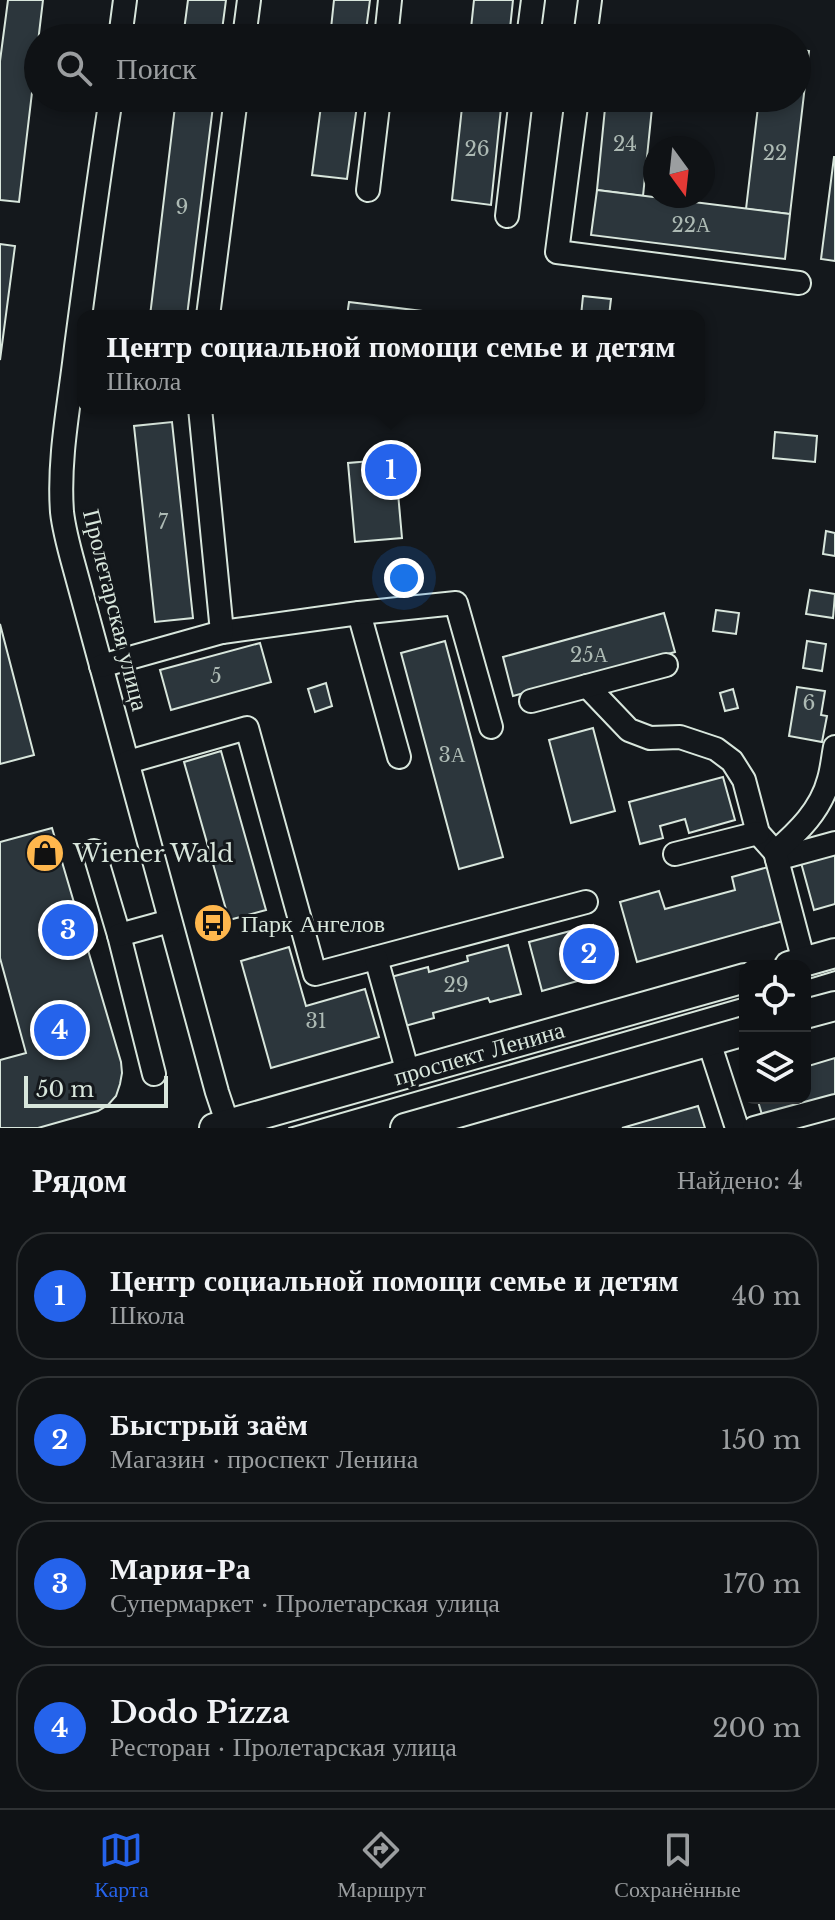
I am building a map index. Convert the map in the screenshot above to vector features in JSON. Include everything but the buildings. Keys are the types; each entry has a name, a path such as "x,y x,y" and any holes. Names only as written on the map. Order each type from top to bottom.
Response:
{"main road":[{"path":"810,960 835,953"},
{"name":"проспект Ленина","path":"224,1127 739,980"},
{"path":"811,1012 835,1006"},
{"path":"405,1128 742,1032"}],"street":[{"path":"122,24 125,0"},
{"path":"246,24 249,0"},
{"path":"387,24 390,0"},
{"path":"530,24 533,0"},
{"path":"587,24 590,0"},
{"name":"Пролетарская улица","path":"83,310 89,242 109,112"},
{"path":"209,310 234,112"},
{"path":"368,190 377,112"},
{"path":"507,216 519,112"},
{"path":"575,112 557,252 799,283"},
{"name":"Пролетарская улица","path":"77,382 62,474 65,534 224,1127"},
{"path":"201,414 222,632"},
{"path":"101,666 222,632 456,603 491,727"},
{"path":"359,613 399,757"},
{"path":"531,701 666,665"},
{"path":"587,686 629,730 650,738 680,737 716,749 732,761 744,780 758,833 776,856 795,960"},
{"path":"128,762 247,728 315,974 586,902"},
{"path":"776,856 813,813 828,782 835,747"},
{"path":"675,854 758,833"},
{"path":"776,856 835,843"},
{"path":"94,851 154,1074"},
{"path":"119,935 170,921"},
{"path":"376,958 408,1073"},
{"path":"709,1042 737,1128"},
{"path":"754,1128 835,1106"}],"tram line":[{"path":"811,978 835,971"},
{"path":"289,1128 739,999"}],"place":[{"name":"Центр социальной помощи семье и детям","path":"391,470"},
{"name":"Wiener Wald","path":"45,853"},
{"name":"Парк Ангелов","path":"213,923"},
{"name":"Мария-Ра","path":"68,930"},
{"name":"Быстрый заём","path":"589,954"},
{"name":"Dodo Pizza","path":"60,1030"}]}
